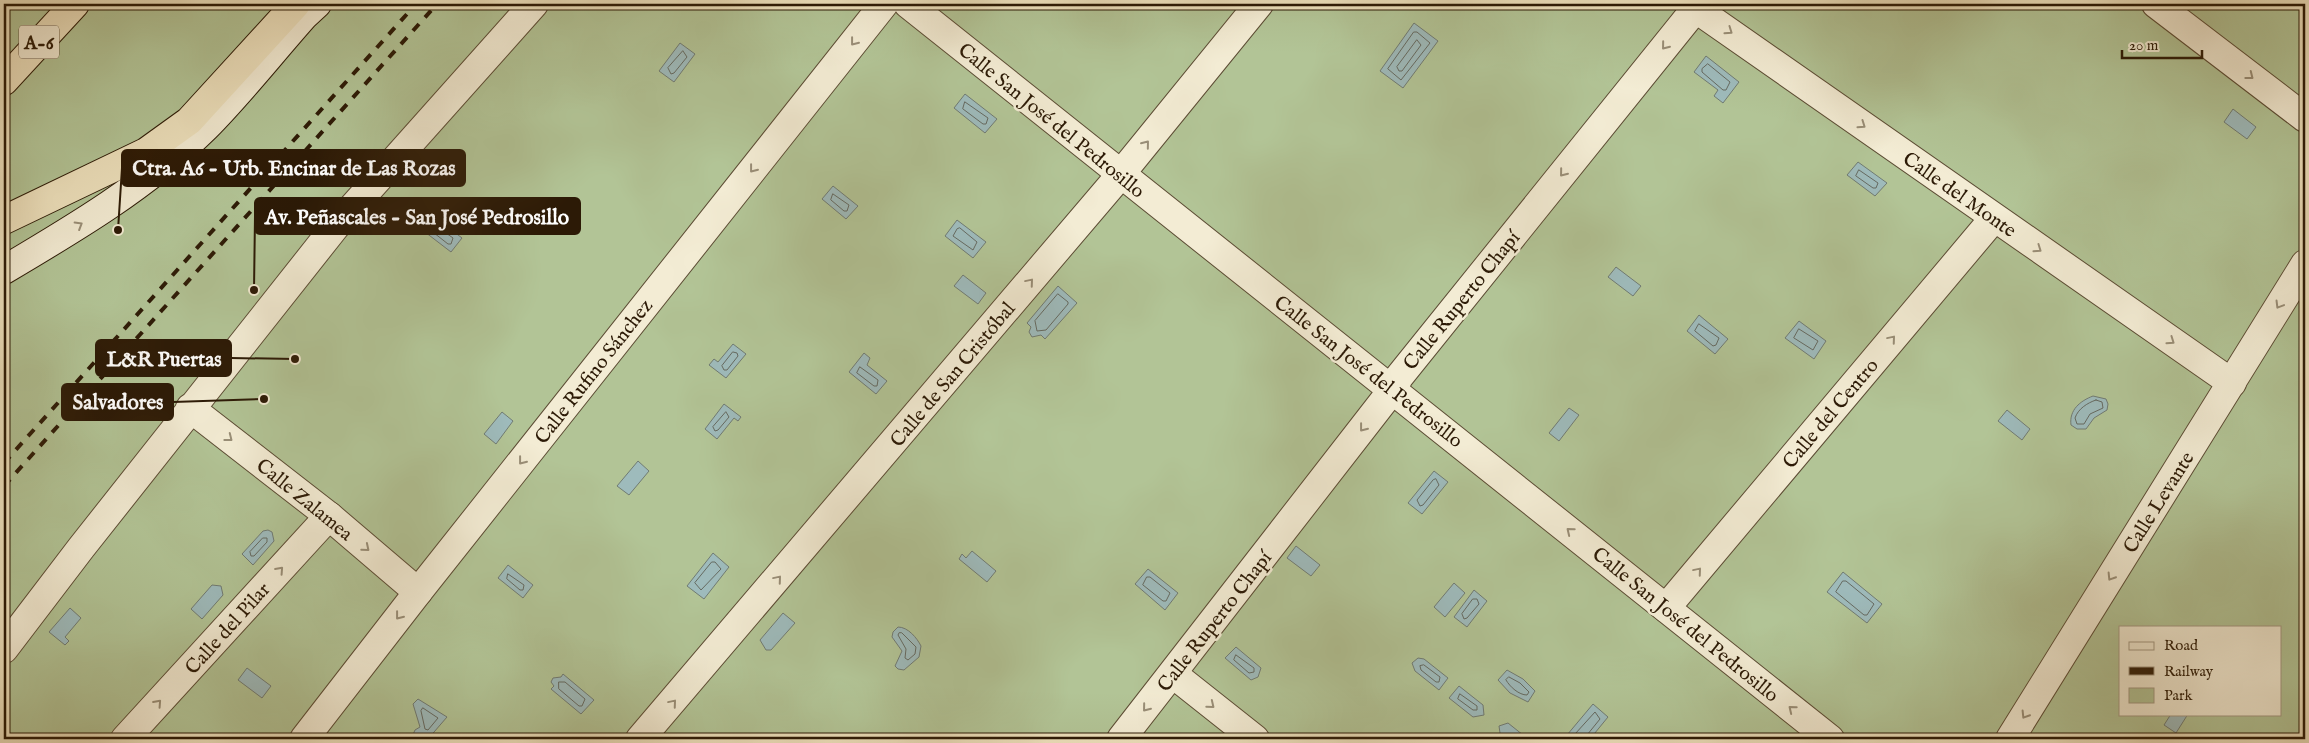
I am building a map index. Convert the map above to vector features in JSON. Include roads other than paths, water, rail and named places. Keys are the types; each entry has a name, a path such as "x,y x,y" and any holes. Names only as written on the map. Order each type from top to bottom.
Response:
{"highway":[{"name":"A-6","path":"4,81 75,4"},
{"path":"4,220 146,152 189,121 296,4"}],"street":[{"path":"4,270 103,210 156,171 206,127 304,16 317,4"},
{"path":"4,649 190,408 335,226 534,4"},
{"name":"Calle Rufino Sánchez","path":"304,739 418,592 884,4"},
{"name":"Calle San José del Pedrosillo","path":"908,4 1120,175 1393,389 1830,739"},
{"name":"Calle de San Cristóbal","path":"640,739 1120,175 1259,4"},
{"path":"2156,4 2305,118"},
{"name":"Calle del Monte","path":"1692,6 2232,383"},
{"name":"Calle Ruperto Chapí","path":"1121,739 1393,389 1399,377 1692,6"},
{"name":"Calle del Centro","path":"1666,608 1994,218"},
{"name":"Calle Levante","path":"2010,739 2305,264"},
{"name":"Calle Zalamea","path":"190,408 329,516 418,592"},
{"name":"Calle del Pilar","path":"125,739 329,516"},
{"path":"1173,674 1255,739"}],"water":[{"path":"1414,23 1438,41 1403,88 1380,71"},
{"path":"680,43 695,54 674,82 659,71"},
{"path":"1706,56 1739,82 1723,103 1714,96 1718,90 1694,72"},
{"path":"965,94 997,119 985,133 954,108"},
{"path":"2233,109 2256,127 2247,139 2224,122"},
{"path":"1858,162 1887,183 1875,196 1847,175"},
{"path":"833,186 858,206 846,219 822,199"},
{"path":"432,215 462,238 451,252 421,229"},
{"path":"957,220 986,242 973,258 945,236"},
{"path":"1616,267 1641,286 1633,296 1608,277"},
{"path":"963,275 986,293 978,304 954,286"},
{"path":"1058,286 1077,303 1045,339 1041,335 1032,337 1029,332 1031,327 1027,323"},
{"path":"1699,315 1728,339 1715,354 1687,331"},
{"path":"1799,321 1826,341 1814,359 1785,338"},
{"path":"733,344 746,354 726,378 709,365 714,359 718,362"},
{"path":"864,353 870,358 867,365 887,381 876,394 849,372"},
{"path":"2093,396 2106,399 2108,404 2107,410 2094,418 2086,429 2077,429 2071,425 2072,415 2080,403"},
{"path":"724,404 741,417 738,421 734,418 717,439 705,429"},
{"path":"1569,408 1579,415 1559,441 1549,433"},
{"path":"2007,410 2030,429 2022,440 1998,421"},
{"path":"502,412 513,421 496,444 484,434"},
{"path":"638,461 649,471 629,495 617,486"},
{"path":"1434,471 1448,482 1422,514 1408,503"},
{"path":"268,530 272,532 274,541 253,565 242,554 263,531"},
{"path":"1296,546 1320,565 1311,576 1287,558"},
{"path":"972,551 996,571 987,582 959,559 962,554 966,558"},
{"path":"713,553 729,567 704,599 687,586"},
{"path":"508,565 533,585 523,598 498,578"},
{"path":"1148,569 1178,593 1165,610 1135,584"},
{"path":"1843,572 1882,604 1867,623 1827,592"},
{"path":"1454,583 1465,593 1445,617 1434,607"},
{"path":"212,585 221,586 223,595 202,619 191,609"},
{"path":"1474,590 1487,601 1467,627 1454,617"},
{"path":"70,608 81,618 65,637 69,641 65,645 49,632"},
{"path":"783,613 795,623 771,650 766,650 760,640"},
{"path":"898,627 909,631 915,636 921,646 919,657 904,670 898,669 895,666 902,651 892,637 893,632"},
{"path":"1236,647 1261,668 1258,677 1251,680 1225,658"},
{"path":"1418,658 1424,659 1448,678 1439,690 1415,671 1412,663"},
{"path":"247,668 271,686 262,698 238,680"},
{"path":"1507,670 1523,679 1535,691 1528,702 1510,693 1498,680"},
{"path":"563,674 594,700 581,714 551,689 554,686 551,682 553,678 561,677"},
{"path":"1459,686 1483,705 1484,715 1473,717 1449,698"},
{"path":"418,699 447,717 428,739 414,739 412,737 415,730 420,727 413,704"},
{"path":"1593,704 1608,717 1590,739 1572,739 1567,735"},
{"path":"2170,716 2187,716 2176,733 2164,725"},
{"path":"1508,723 1528,739 1502,739 1498,736 1500,733 1499,726"}],"railway":[{"path":"4,463 416,4"},
{"path":"4,486 437,4"}],"place":[{"name":"Ctra. A6 - Urb. Encinar de Las Rozas","path":"118,230"},
{"name":"Av. Peñascales - San José Pedrosillo","path":"254,290"},
{"name":"L&R Puertas","path":"295,359"},
{"name":"Salvadores","path":"264,399"}]}
